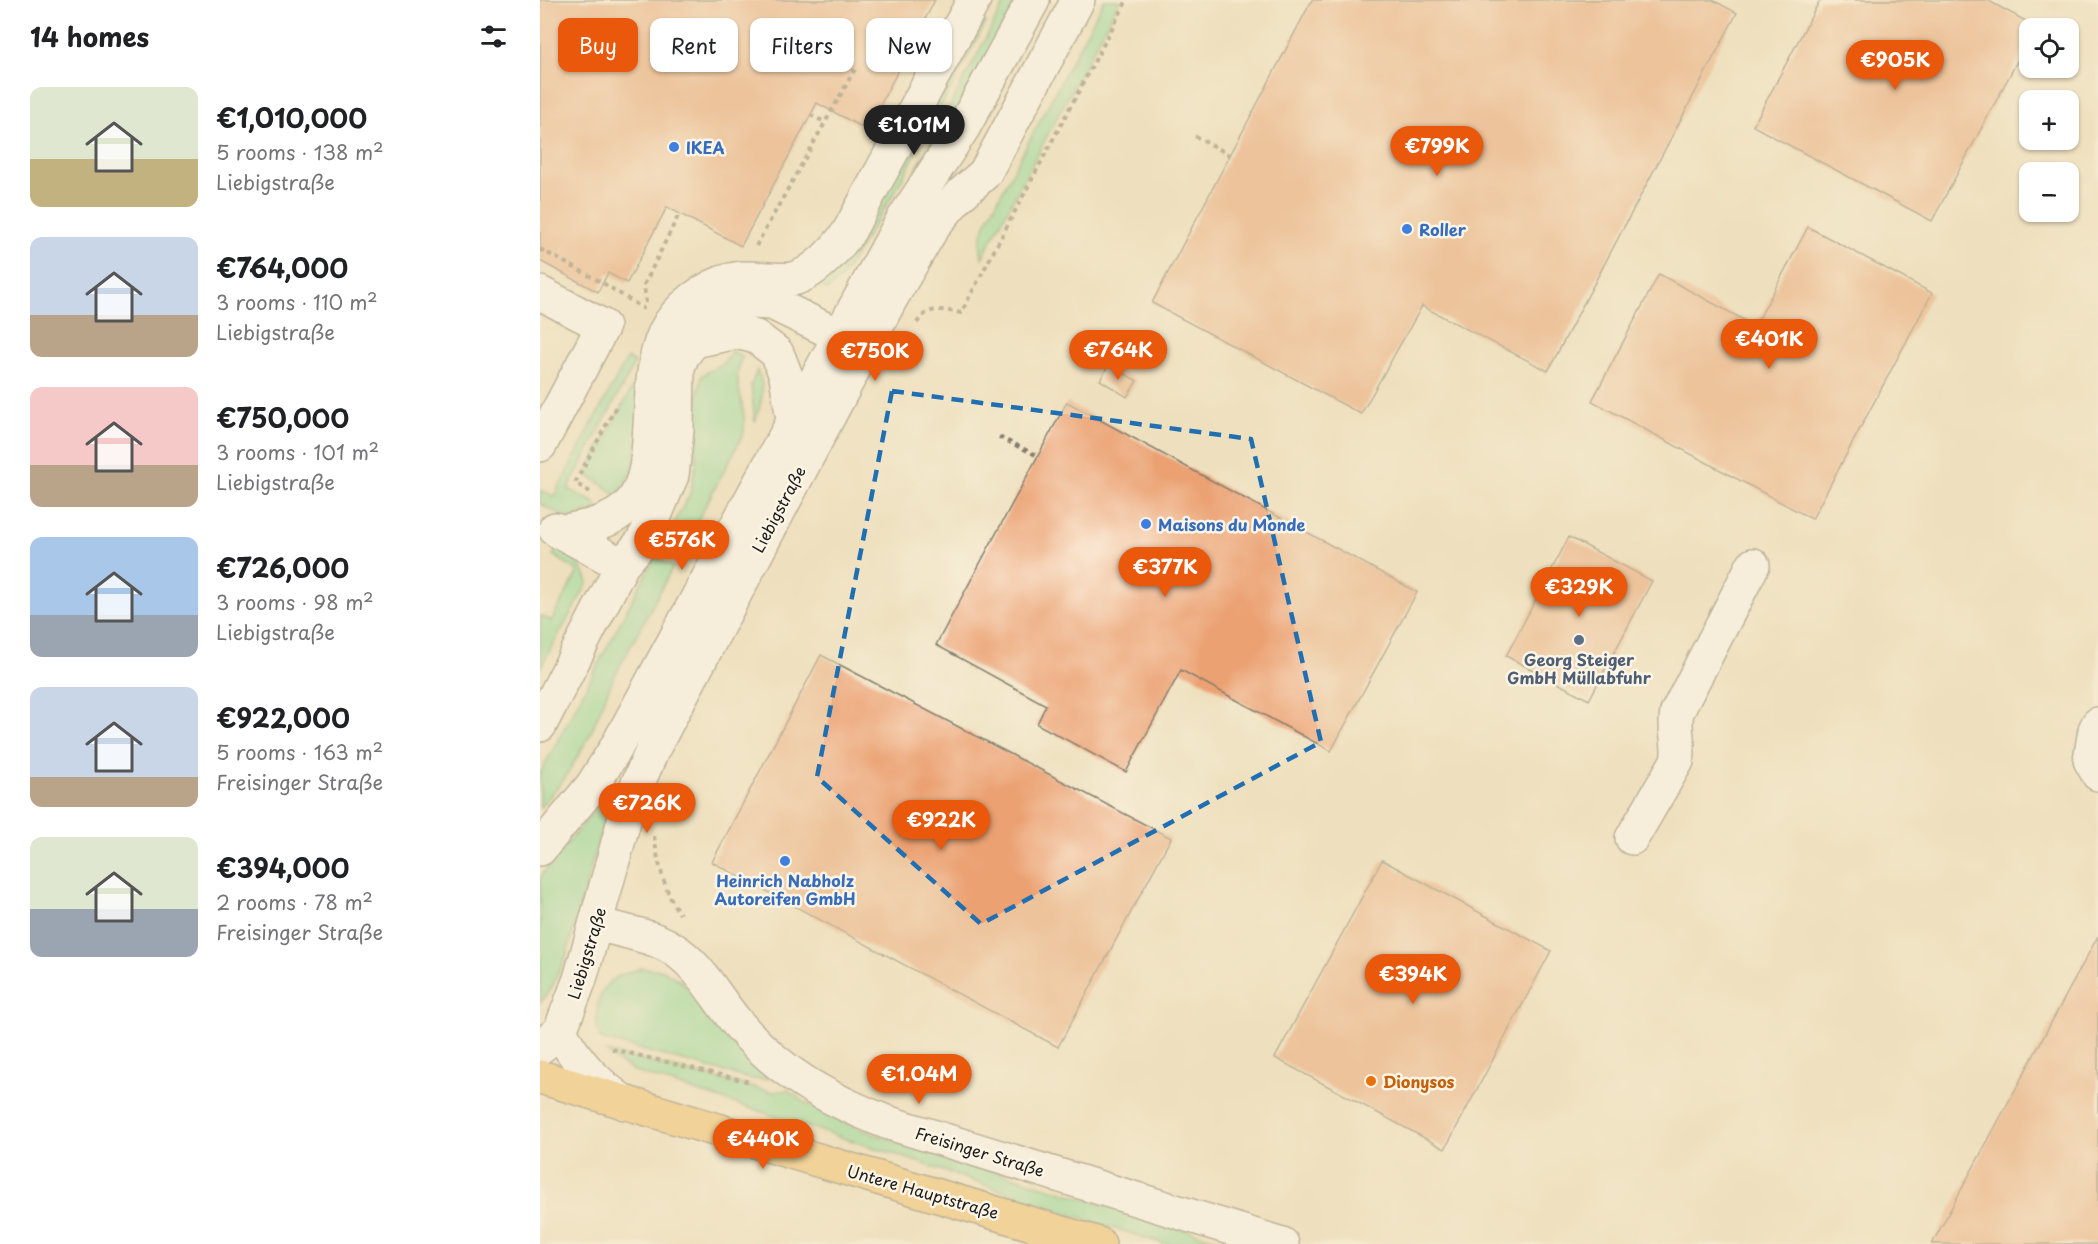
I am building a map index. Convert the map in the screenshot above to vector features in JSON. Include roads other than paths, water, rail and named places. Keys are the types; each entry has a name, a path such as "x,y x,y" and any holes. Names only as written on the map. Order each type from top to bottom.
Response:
{"main road":[{"name":"Untere Hauptstraße","path":"540,1077 1099,1244"}],"street":[{"path":"550,527 589,527 630,505 640,488 647,460 651,382 658,348 670,323 687,304 717,283 742,278 793,279 809,271 833,253 848,233 974,0"},
{"name":"Liebigstraße","path":"550,1039 580,979 624,821 634,790 652,751 851,342 902,221 963,128 1033,0"},
{"name":"Liebigstraße","path":"540,849 592,786 616,748 794,419 934,225 958,197 985,173 1078,0"},
{"path":"540,293 603,326 540,445"},
{"path":"541,722 622,565 642,542 672,475 677,430 678,367 693,341 711,319 726,307 748,302 772,303 851,342"},
{"path":"693,341 737,332 756,337 777,353 786,376 794,419"},
{"path":"550,527 622,565"},
{"path":"1632,838 1677,761 1680,751 1675,733 1677,712 1753,565"},
{"path":"2098,724 2090,760 2098,774"},
{"name":"Freisinger Straße","path":"596,924 668,945 684,956 699,970 738,1024 767,1054 798,1079 840,1103 897,1126 1282,1244"},
{"path":"550,1039 568,1048 601,1086 625,1103"}],"place":[{"name":"IKEA","path":"674,147"},
{"name":"Roller","path":"1407,229"},
{"name":"Maisons du Monde","path":"1146,524"},
{"name":"Georg Steiger GmbH Müllabfuhr","path":"1579,640"},
{"name":"Heinrich Nabholz Autoreifen GmbH","path":"785,861"},
{"name":"Dionysos","path":"1371,1081"}]}
